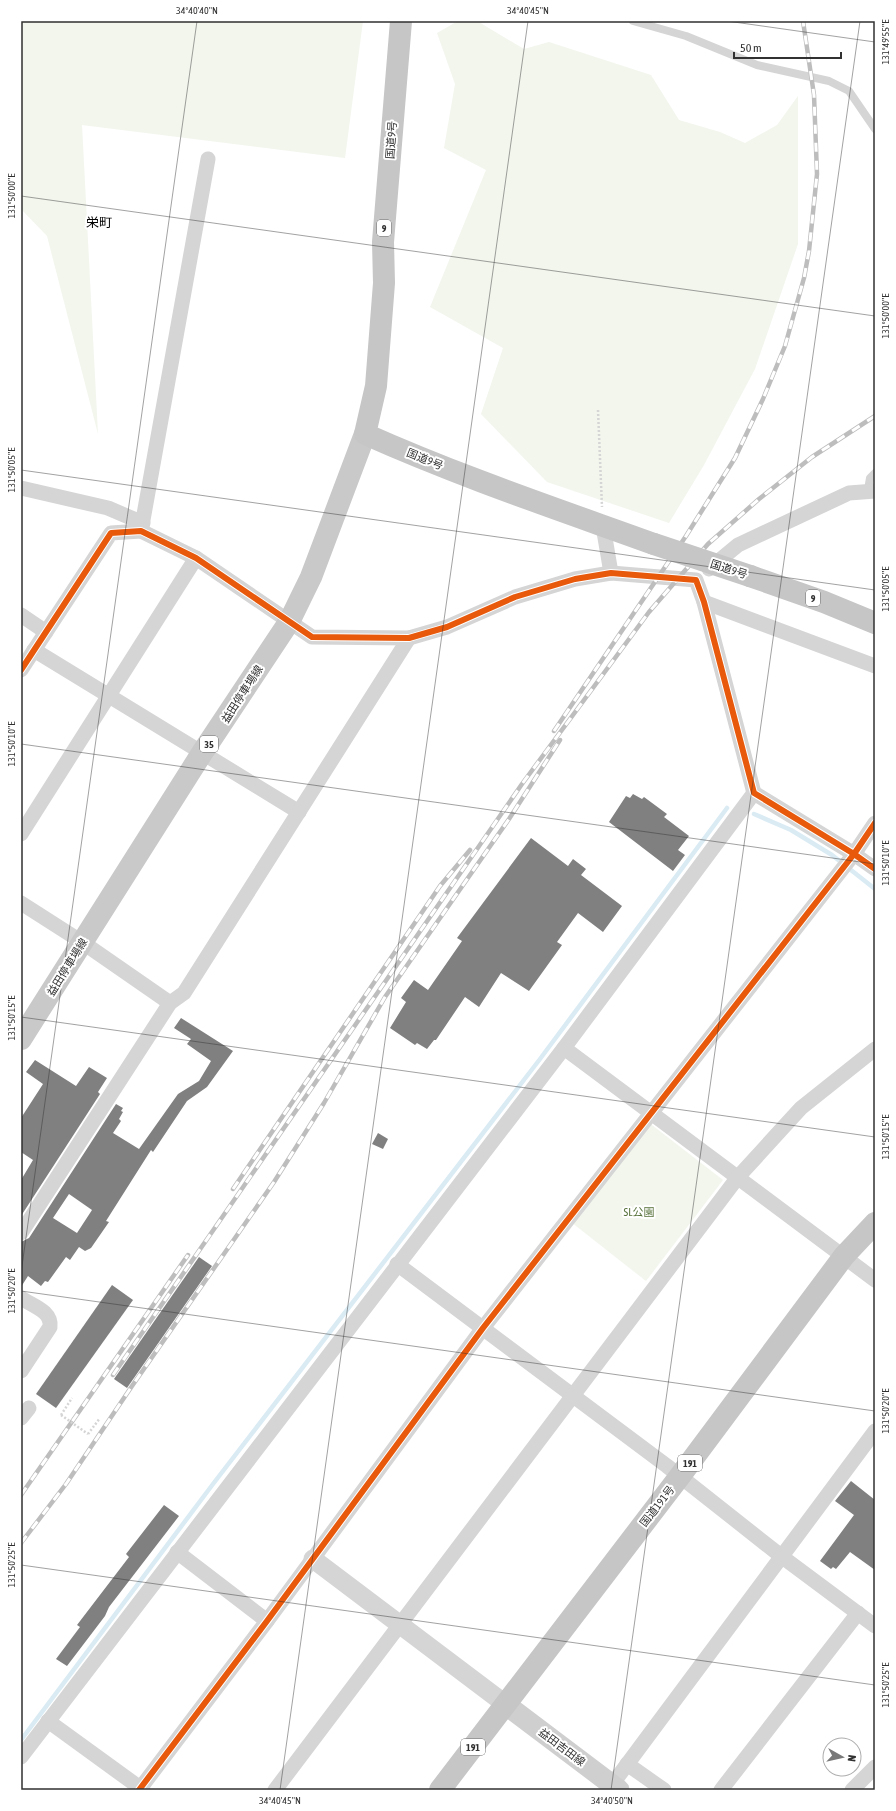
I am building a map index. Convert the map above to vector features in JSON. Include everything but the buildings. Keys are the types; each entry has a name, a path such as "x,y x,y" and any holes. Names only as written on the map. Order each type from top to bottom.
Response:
{"highway":[{"name":"国道9号","path":"401,21 383,242 384,283 376,386 365,434 421,458 603,526 824,602 875,623"},
{"name":"国道191号","path":"440,1790 680,1476 844,1256 875,1223"}],"main road":[{"name":"益田停車場線","path":"21,1039 202,753 289,622 311,577 365,434"},
{"name":"益田吉田線","path":"505,1704 613,1788"}],"street":[{"path":"142,527 208,159"},
{"path":"21,488 108,508 196,558 312,637 409,638 447,627 515,597 574,579 611,573 696,580 738,545 849,493 871,491"},
{"path":"603,526 611,573"},
{"path":"21,670 111,534 142,527"},
{"path":"21,834 196,558"},
{"path":"696,580 704,602 754,793 854,854 875,869"},
{"path":"704,602 875,666"},
{"path":"21,615 46,632"},
{"path":"21,1234 170,1003 184,993 409,638"},
{"path":"34,650 299,812"},
{"path":"21,1757 397,1264 564,1048 754,793"},
{"path":"48,1721 141,1789 483,1328 854,854 875,823"},
{"path":"21,903 82,942 170,1003"},
{"path":"564,1048 875,1280"},
{"path":"275,1790 738,1177 801,1108 875,1049"},
{"path":"397,1264 680,1476 781,1556 869,1619 721,1790"},
{"path":"21,1371 50,1327 51,1320 48,1314 22,1301"},
{"path":"613,1788 627,1764 875,1431"},
{"path":"177,1552 267,1621"},
{"path":"313,1559 505,1704"},
{"path":"627,1764 664,1790"},
{"path":"852,1790 875,1766"}],"lane":[{"path":"633,21 686,36 756,65 829,81 849,92 875,128"},
{"path":"871,491 870,478 875,473"}],"path":[{"path":"598,410 603,526"},
{"path":"72,1398 61,1415 88,1434 100,1418"}],"green space":[{"path":"21,21 363,21 345,158 82,125 98,434 47,236 21,209"},
{"path":"458,21 477,21 524,49 549,42 651,75 679,120 720,132 745,143 777,125 798,96 798,244 755,369 704,465 669,523 547,482 481,414 503,348 430,307 486,170 444,148 455,84 437,33"},
{"name":"SL公園","path":"648,1122 723,1180 646,1281 571,1222"}],"waterway":[{"path":"21,1740 213,1484 540,1059 727,808"},
{"path":"754,814 791,830 832,855 875,889"}],"railway":[{"path":"554,731 686,536 735,458 763,399 785,346 804,278 809,251 817,174 814,95 803,21"},
{"path":"113,1375 522,784 649,612 708,544 759,499 812,457 875,416"},
{"path":"21,1543 66,1484 132,1386 274,1182 324,1103 385,997 509,819 560,740"},
{"path":"233,1189 440,886 470,850"},
{"path":"21,1495 188,1255"}],"cycle path":[{"path":"21,670 111,533 141,531 196,558 312,637 409,638 447,627 515,597 575,579 611,573 696,580 704,602 754,793 854,854 875,869"},
{"path":"139,1790 267,1621 483,1328 854,854 875,823"}],"district":[{"name":"栄町","path":"99,222"}]}
